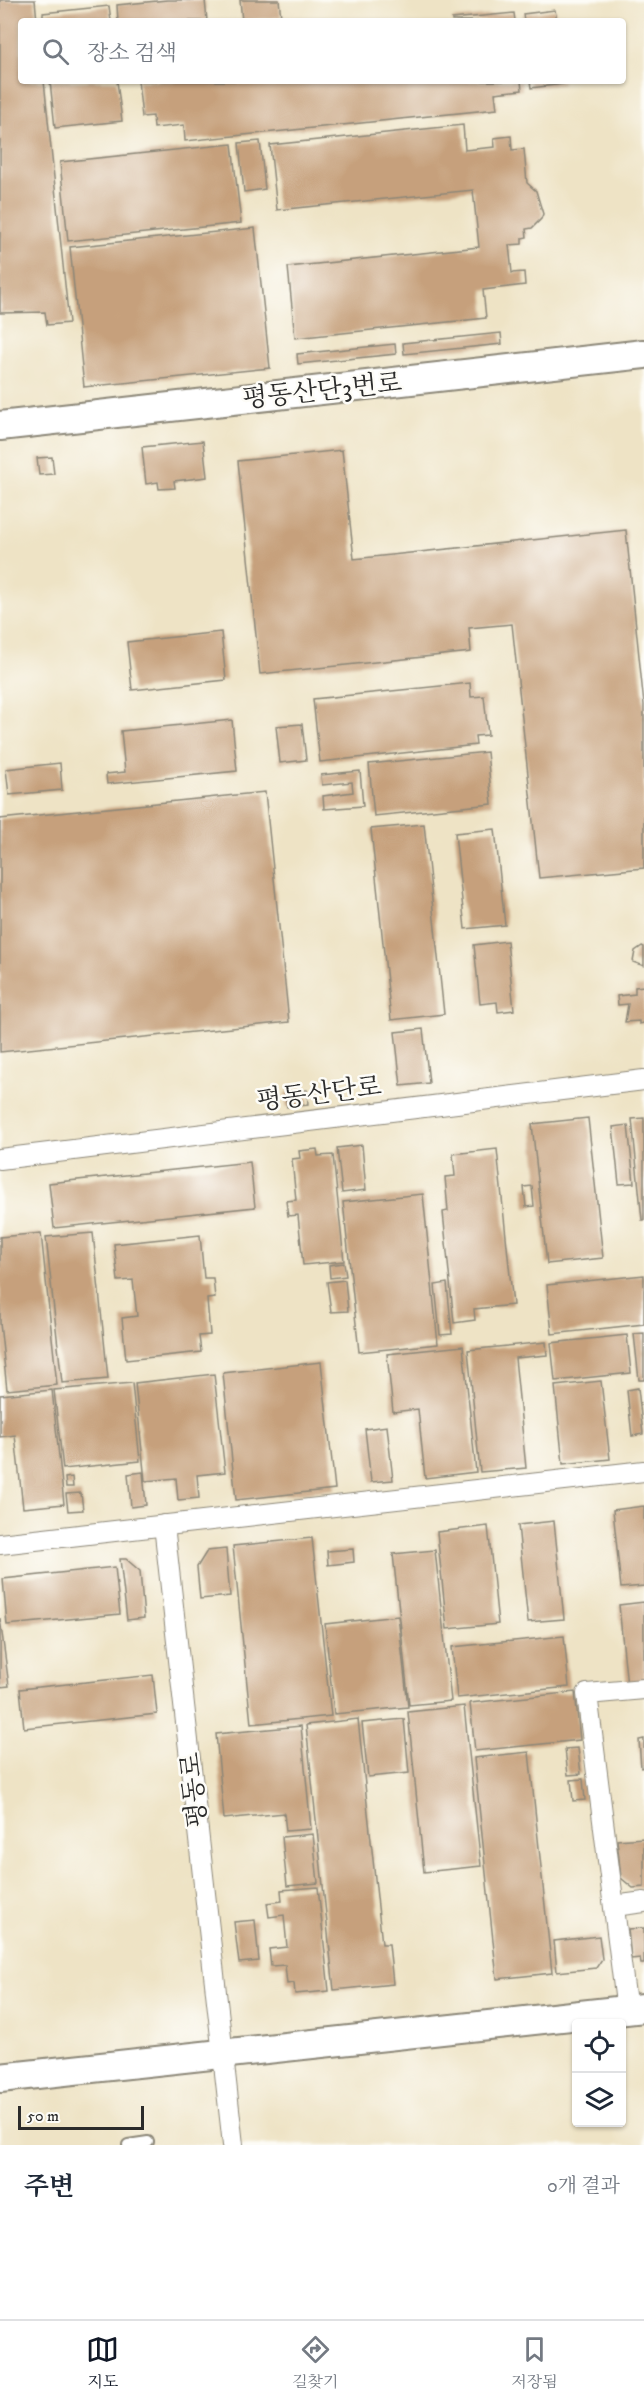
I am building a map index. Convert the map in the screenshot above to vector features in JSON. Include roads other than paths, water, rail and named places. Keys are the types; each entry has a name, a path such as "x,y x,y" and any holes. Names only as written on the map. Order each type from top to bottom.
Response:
{"street":[{"name":"평동산단3번로","path":"0,426 644,354"},
{"name":"평동산단로","path":"0,1159 644,1080"},
{"path":"0,1544 644,1471"},
{"name":"평동로","path":"164,1525 233,2145"},
{"path":"0,2078 635,2010 614,1906 586,1694 644,1689"},
{"path":"614,1906 644,1902"}],"lane":[{"path":"128,2145 148,2142"}]}
